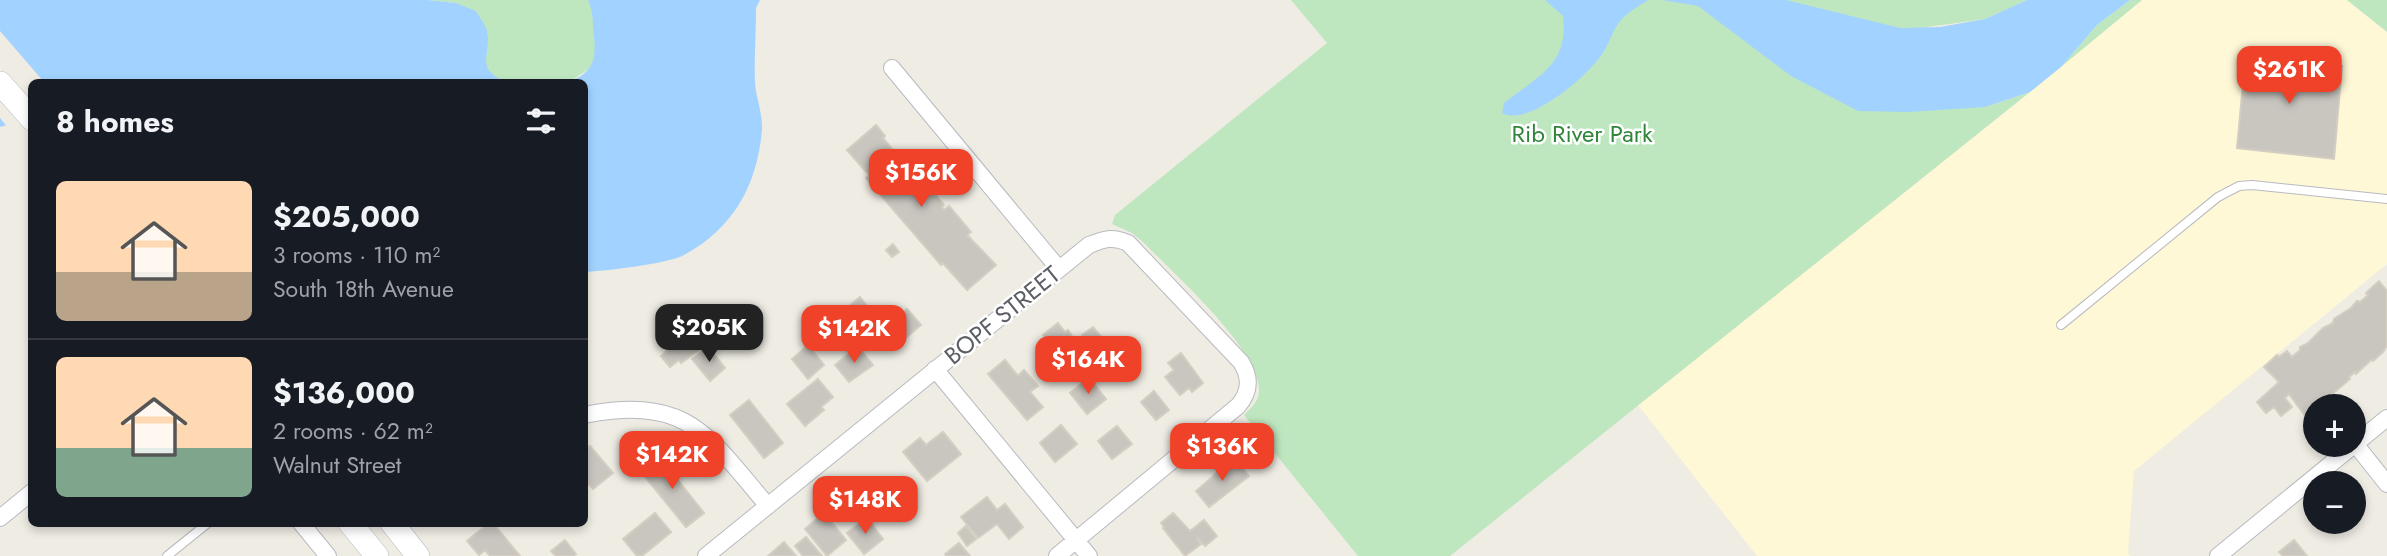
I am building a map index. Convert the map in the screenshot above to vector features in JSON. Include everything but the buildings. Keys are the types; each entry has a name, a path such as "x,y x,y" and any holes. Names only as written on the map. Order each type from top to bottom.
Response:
{"main road":[{"path":"0,83 28,115"},
{"path":"354,527 377,556"},
{"path":"402,527 418,556"}],"street":[{"path":"892,68 1059,269"},
{"name":"BOPF STREET","path":"706,556 1089,245 1105,238 1117,239 1128,243 1241,362 1246,370 1248,383 1246,397 1238,406 1076,540"},
{"path":"935,369 1089,556"},
{"path":"588,414 632,409 668,413 687,421 707,436 768,506"},
{"path":"2366,436 2387,418"},
{"path":"2218,556 2341,457"},
{"path":"2366,457 2387,484"},
{"path":"0,518 28,495"},
{"path":"304,527 328,556"},
{"path":"1057,556 1076,540"}],"lane":[{"path":"2062,325 2218,197 2239,186 2252,185 2387,200"},
{"path":"167,556 203,527"}],"shaded area":[{"path":"2142,0 2347,0 2387,32 2387,264 2134,471 2128,553 2130,556 1757,556 1638,405"}],"green space":[{"path":"428,0 588,0 592,8 596,55 590,68 574,79 499,79 490,73 484,61 488,33 456,3"},
{"name":"Rib River Park","path":"1291,0 2027,0 1985,19 1927,27 1985,107 2030,92 1450,556 1358,556 1244,415 1257,400 1259,389 1255,372 1230,333 1144,243 1132,233 1112,224 1115,215 1327,43"},
{"path":"2130,0 2142,0 2061,67 2097,25"},
{"path":"2347,0 2387,0 2387,32"}],"water":[{"path":"0,0 428,0 456,3 476,11 482,20 488,33 486,63 491,72 500,79 28,79 28,120 0,127"},
{"path":"588,0 760,0 756,8 755,74 762,130 755,169 740,203 717,232 702,244 676,258 588,272 588,79 576,79 590,67 593,60 595,45"},
{"path":"1545,0 1648,0 1621,20 1600,57 1569,88 1526,113 1502,113 1504,103 1548,68 1561,46 1564,33 1563,16"},
{"path":"1662,0 1786,0 1900,28 1940,27 1985,19 2027,0 2130,0 2097,25 2061,67 2030,92 1985,107 1908,112 1858,111 1791,76 1698,6"}],"pier":[{"path":"0,31 41,79 28,79 28,124 9,129 0,118"}]}
